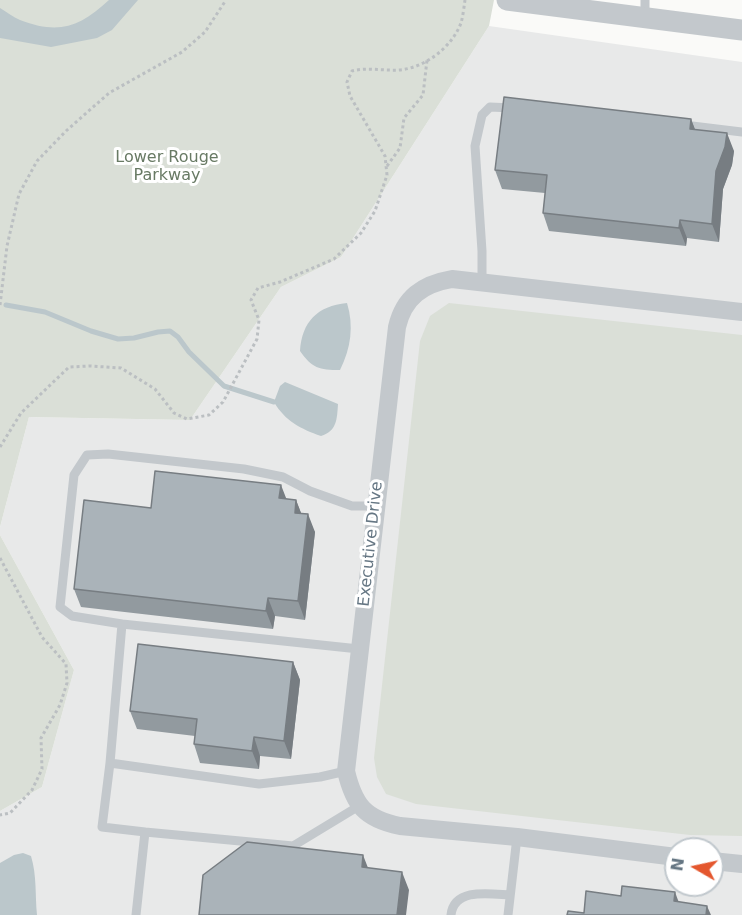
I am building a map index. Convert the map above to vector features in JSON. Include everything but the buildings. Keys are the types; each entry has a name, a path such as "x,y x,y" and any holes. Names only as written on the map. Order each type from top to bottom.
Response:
{"street":[{"path":"507,0 645,8 742,30"},
{"name":"Executive Drive","path":"359,806 351,792 346,771 359,649 397,327 400,314 415,292 436,282 452,279 742,312"},
{"path":"359,806 368,815 384,823 400,826 517,837 664,855"},
{"path":"724,862 742,864"}],"lane":[{"path":"482,282 475,146 482,115 490,107 525,108"},
{"path":"674,124 742,132"},
{"path":"359,649 122,624 72,616 60,607 74,475 87,455 108,454 244,469 283,477 310,491 352,506 375,506"},
{"path":"122,624 102,827 293,846 359,806"},
{"path":"110,763 259,784 320,777 346,771"},
{"path":"136,915 145,832"},
{"path":"508,915 517,837"},
{"path":"451,915 451,909 466,895 510,895"}],"path":[{"path":"0,305 7,246 19,194 37,161 109,93 182,52 205,32 226,0"},
{"path":"0,447 21,413 69,368 90,366 121,368 155,389 174,413 187,419 209,415 223,402 257,339 259,320 251,300 258,288 280,282 334,259 361,233 375,211 387,175 385,156 350,96 347,82 352,71 401,70 418,65 444,50 461,24 465,0"},
{"path":"386,167 400,148 404,118 423,94 428,60"},
{"path":"0,558 42,637 66,664 67,683 60,705 41,738 42,769 32,790 10,813 0,815"}],"shaded area":[{"path":"109,0 138,0 112,30 97,38 51,47 0,38 0,8 34,25 58,27 68,26 88,17"},
{"path":"489,26 742,62 742,915 0,915 0,811 42,787 74,670 0,535 0,527 29,417 190,420 281,287 341,257"},
{"path":"347,303 350,337 340,370 317,367 300,351 304,332 319,312"},
{"path":"285,382 338,404 336,419 330,431 321,436 300,427 278,409 274,402 280,386"},
{"path":"23,853 31,856 33,863 37,915 0,915 0,863"}],"green space":[{"name":"Lower Rouge Parkway","path":"0,0 494,0 489,26 341,257 281,287 190,420 29,417 0,527"},
{"path":"449,303 742,335 742,836 690,835 416,804 386,794 377,777 374,758 420,341 430,316"},
{"path":"0,535 74,670 42,787 0,811"}],"waterway":[{"path":"6,305 45,312 91,331 118,339 170,331 224,386 274,402"}]}
